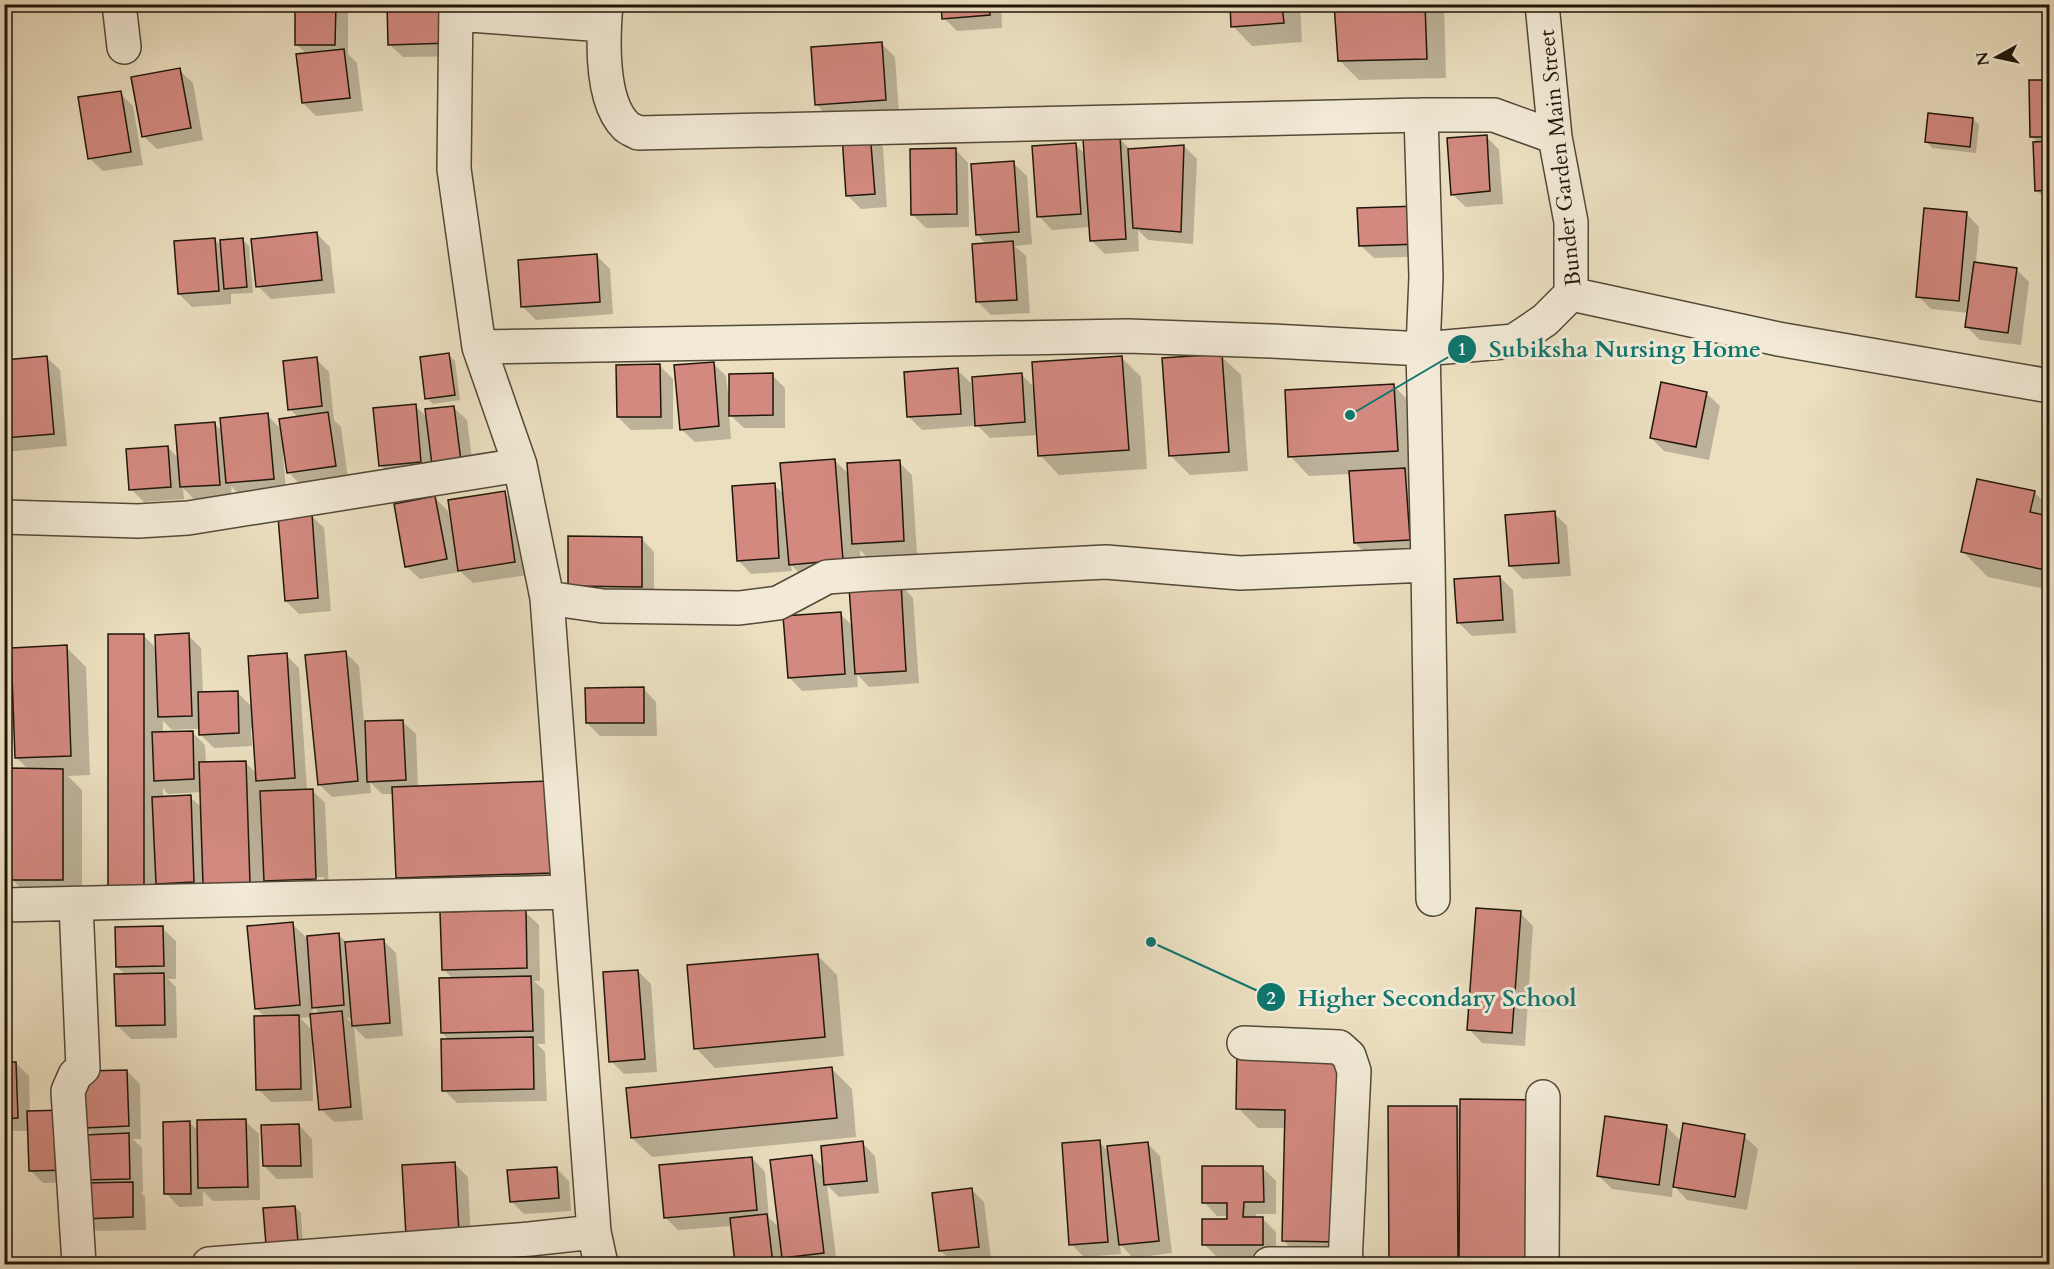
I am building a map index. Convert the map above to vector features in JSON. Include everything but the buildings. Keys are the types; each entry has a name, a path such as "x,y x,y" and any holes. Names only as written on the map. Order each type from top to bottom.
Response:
{"street":[{"path":"119,4 123,47"},
{"name":"Bunder Garden Main Street","path":"1542,4 1555,137 1571,222 1571,294 1778,339 2049,386"},
{"path":"601,1264 594,1232 547,598 520,465 479,347 454,169 456,9 605,15 605,74 609,94 626,126 638,133 1421,115 1494,116 1555,137"},
{"path":"1421,115 1426,277 1423,349 1433,899"},
{"path":"479,347 1127,336 1283,341 1423,349 1514,341 1545,320 1571,294"},
{"path":"4,517 138,521 188,518 520,465"},
{"path":"547,598 603,606 738,608 778,603 827,577 857,574 1106,562 1240,573 1428,564"},
{"path":"4,905 568,892"},
{"path":"76,904 82,1068 75,1075 68,1091 79,1264"},
{"path":"1244,1043 1339,1047 1349,1056 1354,1071 1347,1264 1269,1264"},
{"path":"1542,1264 1543,1097"},
{"path":"209,1264 594,1232"}],"place":[{"name":"Subiksha Nursing Home","path":"1350,415"},
{"name":"Higher Secondary School","path":"1151,942"}]}
